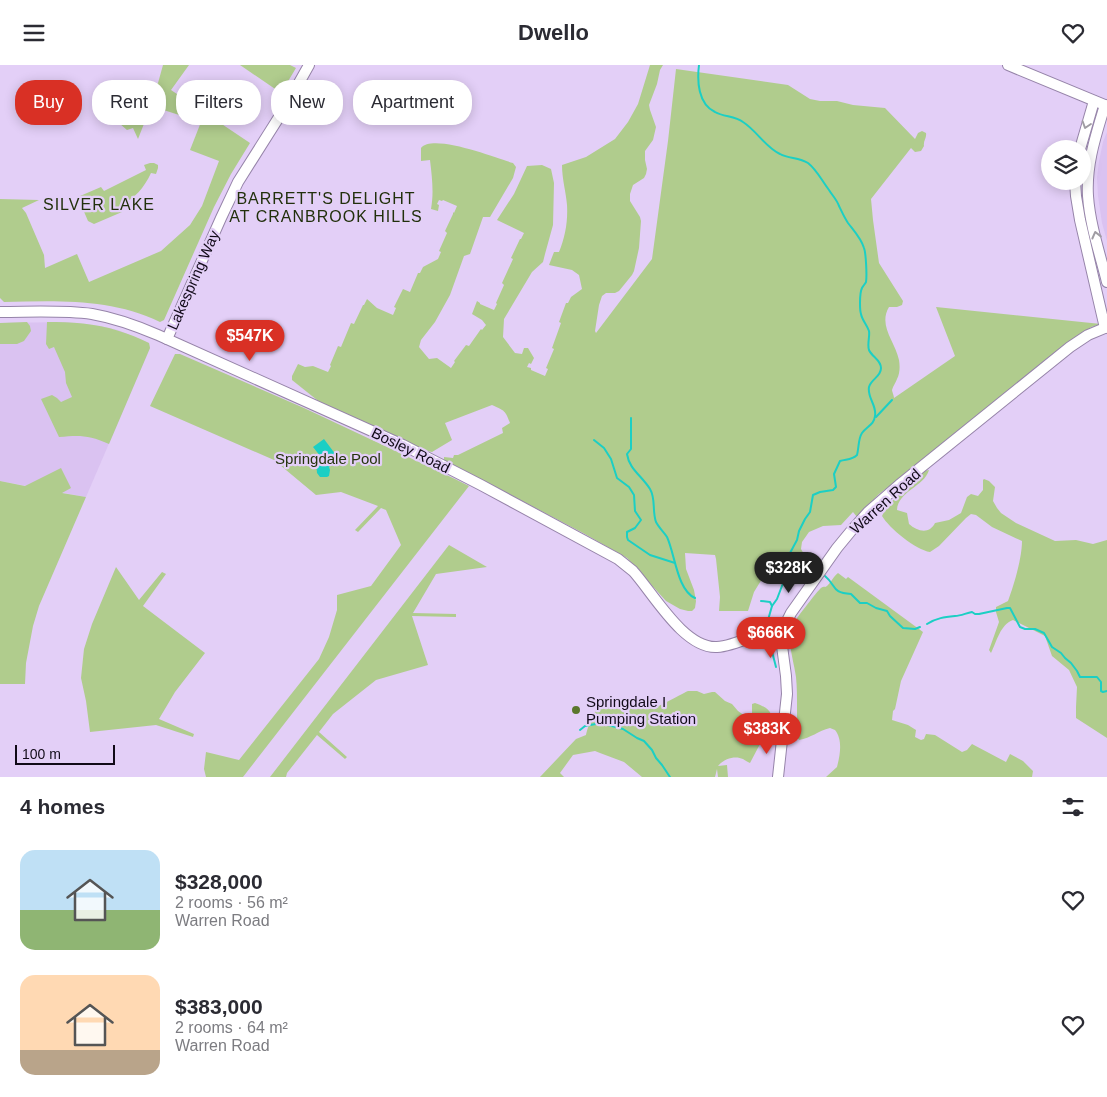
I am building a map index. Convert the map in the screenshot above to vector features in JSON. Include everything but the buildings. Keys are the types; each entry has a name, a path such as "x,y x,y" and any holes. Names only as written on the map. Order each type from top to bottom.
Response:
{"street":[{"name":"Lakespring Way","path":"167,339 238,182 286,106 309,65"},
{"path":"1008,65 1106,106 1094,139 1088,187 1091,216 1107,282"},
{"path":"1083,140 1094,101"},
{"path":"1076,190 1080,220 1106,328"},
{"name":"Bosley Road","path":"0,312 66,311 94,315 126,323 167,339 411,449 610,555 625,565 680,628 702,644 722,646 774,628 784,627"},
{"name":"Warren Road","path":"778,777 786,694 782,633 791,613 819,573 851,531 877,503 1070,347 1088,335 1106,328"}],"shaded area":[{"path":"1107,132 1107,241 1102,223 1097,178 1103,142"},
{"path":"65,322 118,330 149,343 150,348 86,497 0,481 0,323"},
{"path":"324,439 339,459 329,467 329,476 320,477 317,473 316,461 321,457 313,447"}],"green space":[{"path":"163,65 189,65 178,80 176,80 171,90 176,93 176,114 166,111 166,80 159,80"},
{"path":"240,65 290,65 296,68 289,80 271,80 271,86"},
{"path":"650,65 663,65 649,105 656,127 653,140 645,151 646,174 644,178 633,185 630,194 630,201 641,221 639,248 632,275 619,291 606,293 602,296 599,305 596,333 652,259 676,69 788,85 810,99 820,101 837,101 853,105 885,108 915,139 918,133 922,131 926,133 924,146 921,151 915,152 911,148 871,199 879,263 903,301 902,305 889,307 885,321 897,353 900,369 892,390 894,398 955,356 936,307 1101,324 1091,327 1040,365 931,455 879,494 857,517 853,512 841,525 823,526 809,532 802,542 801,549 805,556 796,583 791,584 782,569 771,568 754,592 748,611 719,611 720,597 715,555 685,553 686,569 696,601 695,608 692,611 680,609 666,601 627,558 444,460 444,457 453,458 454,455 458,455 503,433 502,428 510,423 504,411 492,405 445,423 452,440 432,452 322,404 292,380 298,364 305,367 313,366 328,372 338,346 341,347 351,323 354,324 367,299 377,308 393,315 396,308 394,307 403,289 410,292 418,273 420,273 423,267 438,259 441,252 439,251 447,233 445,231 457,206 439,200 437,204 439,205 438,211 431,209 433,191 430,160 421,161 421,148 428,144 438,143 480,152 513,163 516,167 513,178 490,217 483,217 470,254 464,256 450,295 435,322 421,340 419,347 429,359 437,358 451,368 466,345 469,346 486,325 472,314 477,301 494,310 504,285 502,283 513,259 511,258 524,233 497,220 514,194 527,166 542,165 551,169 554,183 553,225 543,262 532,272 504,319 503,337 515,353 522,354 524,348 528,348 534,358 527,367 545,376 566,303 582,289 579,275 572,270 549,265 554,252 559,252 566,223 567,205 562,165 586,157 615,139 628,122 638,104"},
{"path":"121,125 144,125 138,139 133,128 127,130"},
{"path":"200,125 223,125 250,143 214,207 164,320 160,322 141,314 103,305 44,301 4,302 0,298 0,199 39,200 22,208 26,213 44,255 45,268 77,254 89,282 161,251 190,225 202,206 219,161 190,150"},
{"path":"150,163 158,165 156,174 151,173 138,192 120,206 122,212 94,224 88,221 79,200 80,196 101,187 104,191 146,170 144,165"},
{"path":"27,322 31,331 24,341 17,344 0,344 0,323"},
{"path":"47,322 101,326 126,333 149,343 150,348 109,444 84,436 59,437 41,399 52,395 61,402 72,397 66,383 65,372 54,347 49,349 46,344"},
{"name":"Springdale Pool","path":"175,354 180,354 304,408 469,486 243,777 206,777 204,769 206,752 239,760 319,659 329,637 337,610 337,595 371,586 401,545 386,510 381,508 358,532 355,530 378,506 341,492 316,495 274,460 150,406"},
{"path":"61,468 71,488 62,493 86,497 39,606 26,663 25,684 0,684 0,481 25,486"},
{"path":"929,470 922,481 902,498 897,510 907,513 909,524 919,530 930,529 935,523 949,520 961,513 967,497 971,494 978,496 983,490 984,479 995,487 993,501 997,508 1016,523 1055,541 1076,540 1093,544 1107,540 1107,738 1076,718 1077,687 1069,670 1052,656 1045,636 1013,620 1002,629 991,653 989,650 999,622 996,607 1008,601 1019,563 1022,541 992,527 976,515 971,514 939,546 930,552 903,538 885,521 882,516 887,506 924,471"},
{"path":"449,545 487,567 436,574 413,613 456,614 456,617 412,616 428,665 376,680 333,714 319,732 347,757 345,759 317,735 287,773 286,777 270,777"},
{"path":"116,567 139,600 162,572 166,574 143,606 205,653 175,692 159,719 194,734 193,737 156,725 90,732 81,678 84,649 92,624"},
{"path":"838,573 846,579 848,577 923,632 901,681 892,720 908,725 916,730 915,737 921,740 924,739 926,734 935,735 962,752 967,750 972,744 1006,762 1010,754 1023,761 1033,771 1032,777 826,777 837,767 840,753 838,734 830,728 803,739 799,740 798,738 797,685 790,645 790,633 792,625 815,595 821,588 826,587"},
{"path":"688,691 697,691 704,694 715,692 745,716 752,715 752,704 755,703 768,710 772,718 765,720 760,744 750,763 736,757 723,761 718,766 727,765 728,777 718,777 717,769 715,777 642,777 624,762 595,751 573,755 560,773 564,777 540,777 576,739 586,735 593,715 604,702 633,703 649,709"}],"waterway":[{"path":"699,65 698,78 705,104 718,114 743,122 780,154 808,163 817,172 863,244 866,282 860,293 860,311 869,331 869,350 880,363 881,368 881,371 869,387 869,395 875,408 874,419 861,435 857,455 851,459 840,461 834,474 836,487 833,490 813,495 810,512 799,531 797,540 790,553 785,578 777,599 772,606 768,620"},
{"path":"876,417 892,400"},
{"path":"631,418 631,449 627,454 628,459 650,489 653,497 656,522 670,544 680,580 689,594 695,598"},
{"path":"594,440 604,448 611,459 617,478 629,487 634,495 635,511 641,520 635,528 627,532 628,540 650,555 675,563"},
{"path":"787,565 798,563 802,567 814,569"},
{"path":"825,576 837,591 851,594 860,603 867,603 887,611 903,628 915,629 920,627"},
{"path":"761,601 770,602 772,606"},
{"path":"927,624 941,618 972,612 979,614 1010,608 1020,627 1035,629 1044,633 1052,647 1071,663 1080,677 1097,677 1101,682 1101,691 1107,691"},
{"path":"768,636 776,667"},
{"path":"580,730 585,726 601,723 623,729 644,741 670,777"}],"place":[{"name":"Springdale I Pumping Station","path":"576,710"}],"district":[{"name":"SILVER LAKE","path":"99,204"},
{"name":"BARRETT'S DELIGHT AT CRANBROOK HILLS","path":"326,207"}]}
